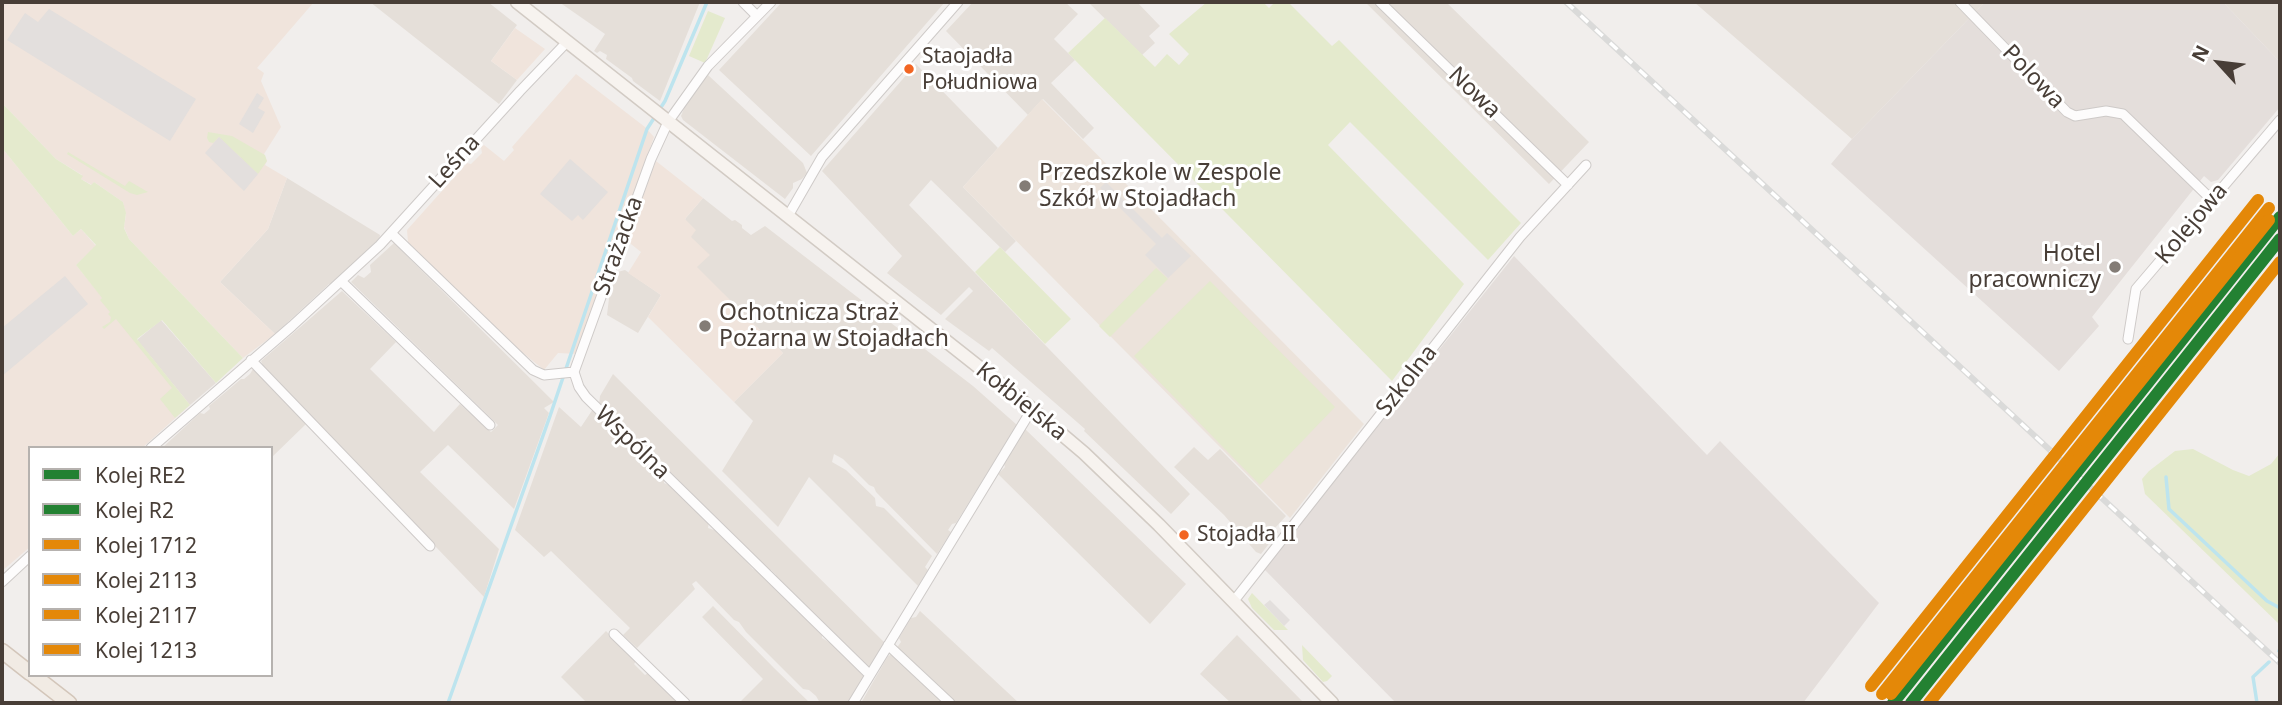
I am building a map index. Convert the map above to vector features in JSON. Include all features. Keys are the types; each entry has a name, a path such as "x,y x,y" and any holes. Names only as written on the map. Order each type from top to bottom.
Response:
{"main road":[{"path":"2,651 28,672"},
{"path":"35,677 69,703"}],"street":[{"name":"Kołbielska","path":"517,2 1032,409 1133,499 1332,703"},
{"path":"743,2 757,16"},
{"name":"Strażacka","path":"569,373 651,159 661,117 771,2"},
{"path":"788,216 822,157 958,2"},
{"name":"Nowa","path":"1380,2 1568,185"},
{"name":"Polowa","path":"1960,2 2067,112 2075,116 2106,111 2123,114 2212,200"},
{"name":"Leśna","path":"152,446 341,281 391,233 567,42"},
{"name":"Kolejowa","path":"2128,339 2136,289 2280,120"},
{"name":"Szkolna","path":"1233,602 1520,237 1586,165"},
{"path":"391,233 533,370 544,375 569,373"},
{"path":"341,281 490,425"},
{"path":"251,360 430,546"},
{"name":"Wspólna","path":"569,373 586,397 870,675"},
{"path":"853,703 1032,409"},
{"path":"2,582 28,558"},
{"path":"614,634 685,703"},
{"path":"888,645 950,703"}],"shaded area":[{"path":"2,2 314,2 257,68 264,73 261,81 281,127 264,154 267,161 265,165 287,178 268,229 220,282 275,334 243,358 129,239 124,227 126,215 123,202 94,182 92,185 81,179 82,175 56,159 2,103"},
{"path":"370,2 488,2 517,25 491,61 517,80 499,104"},
{"path":"559,2 700,2 660,101 606,59 607,55 594,51 605,34"},
{"path":"782,2 945,2 811,156 719,70"},
{"path":"973,2 1065,2 1078,14 1054,39 1075,60 1051,83 1094,128 1083,139 1043,99 1028,115 946,31"},
{"path":"1088,2 1137,2 1160,26 1149,36 1155,43 1142,55"},
{"path":"1365,2 1446,2 1589,142 1549,184"},
{"path":"1694,2 1985,2 1852,139"},
{"path":"1985,2 2223,2 2280,62 2280,107 2218,180 2211,182 2204,176 2092,317 2099,326 2059,371 1831,164"},
{"path":"2223,2 2280,2 2280,62"},
{"path":"49,9 196,99 170,141 7,40 25,13 38,22"},
{"path":"515,28 545,49 517,80 491,61"},
{"path":"916,64 998,148 963,187 1016,241 1005,252 931,180 909,205 1190,494 1171,514 1084,431 1085,429 992,348 989,351 945,319 973,291 969,287 941,315 887,273 902,256 822,171"},
{"path":"576,74 645,127 654,137 578,354 558,353 544,370 506,339 408,242 407,230 467,163 471,164 482,153 481,147 484,145 504,161 514,150 512,147"},
{"path":"708,75 803,163 807,173 793,183 793,188 785,199 683,120 681,116 687,101"},
{"path":"257,93 264,98 258,108 265,112 253,133 239,124"},
{"path":"1042,99 1364,424 1290,518 963,187"},
{"path":"219,137 258,174 244,191 205,153"},
{"path":"2,148 73,236 81,229 96,246 76,265 190,405 144,446 28,446 28,549 2,571"},
{"path":"570,159 608,192 583,220 578,215 572,221 540,194"},
{"path":"656,161 703,198 685,219 696,230 691,237 710,255 697,267 783,353 734,402 648,317 661,295 628,273 641,252 626,240"},
{"path":"287,178 380,235 379,241 275,334 220,282 268,229"},
{"path":"1106,182 1162,238 1167,233 1191,256 1168,278 1145,255 1156,244 1100,188"},
{"path":"703,198 732,221 742,225 751,235 765,226 973,386 1017,425 956,523 948,530 951,532 937,554 874,487 834,454 832,462 846,470 875,498 876,506 884,508 932,556 925,567 928,570 918,586 809,477 778,527 722,471 753,421 734,402 783,353 696,267 685,219"},
{"path":"394,243 554,402 544,408 549,413 514,509 448,445 420,472 499,549 484,597 264,368 261,361 342,291 396,342 370,369 434,432 460,404 491,432 498,425 351,282 358,275 364,278 371,272 370,265"},
{"path":"1514,256 1707,455 1720,441 1879,603 1803,703 1396,703 1264,569"},
{"path":"625,270 661,295 638,333 607,315 614,273"},
{"path":"65,276 88,304 2,376 2,328"},
{"path":"161,320 216,383 190,405 137,340"},
{"path":"253,369 306,424 273,456 273,446 164,446 200,413 204,414 210,409 209,406"},
{"path":"613,374 885,643 868,670 775,579 776,575 771,570 767,570 599,405 600,396"},
{"path":"559,407 581,427 593,409 664,477 664,483 673,487 709,522 708,528 720,532 753,569 822,634 822,638 832,644 865,677 849,703 820,703 816,696 803,689 696,581 692,584 695,589 637,648 623,635 630,628 551,551 544,557 515,530"},
{"path":"1025,429 1186,584 1150,624 998,474 1005,467 1004,464"},
{"path":"1194,447 1208,460 1220,449 1286,516 1275,528 1278,532 1261,554 1256,552 1224,515 1174,467"},
{"path":"1270,600 1290,620 1284,626 1264,605"},
{"path":"713,606 810,703 739,703 763,679 702,617"},
{"path":"920,611 1019,703 954,703 896,649 911,618 916,617"},
{"path":"606,631 636,661 634,664 645,675 648,673 679,703 587,703 561,677"},
{"path":"1237,635 1304,703 1231,703 1200,674"},
{"path":"892,654 945,703 861,703 888,656"}],"green space":[{"path":"1207,2 1263,2 1269,8 1275,2 1288,2 1332,46 1339,40 1521,223 1488,260 1350,122 1328,145 1464,284 1392,381 1068,53 1105,18 1155,67 1167,54 1179,65 1189,54 1169,34"},
{"path":"708,11 725,18 705,63 689,56"},
{"path":"2,103 56,159 83,176 81,179 91,185 94,182 123,202 126,213 124,228 129,239 243,358 216,383 162,320 137,339 190,405 175,418 160,399 172,388 116,319 104,329 102,327 110,322 110,312 76,265 96,245 81,229 73,236 2,148"},
{"path":"208,132 232,136 265,155 267,161 258,174 219,137 213,143 209,142"},
{"path":"68,152 125,186 129,181 148,192 137,195 130,193 67,154"},
{"path":"1000,247 1071,319 1045,344 975,272"},
{"path":"1156,268 1168,279 1110,337 1099,326"},
{"path":"1210,281 1335,407 1260,485 1134,356"},
{"path":"2193,449 2249,476 2271,464 2280,453 2280,625 2145,494 2142,479 2149,471 2175,451"},
{"path":"1252,593 1288,630 1274,630 1252,608 1248,599"},
{"path":"1302,645 1332,676 1327,681 1323,682 1303,660"}],"waterway":[{"path":"448,703 550,416 647,129 665,101 707,2"},
{"path":"2166,477 2169,509 2267,601 2280,608"},
{"path":"2257,703 2253,677 2269,662"}],"railway":[{"path":"1566,2 2280,663"}],"rail line":[{"name":"2117","path":"1871,686 2258,200"},
{"name":"1712","path":"1882,694 2269,208"},
{"name":"RE2","path":"1893,703 2280,217"},
{"name":"1213","path":"1891,694 2269,220"},
{"name":"R2","path":"1911,703 2280,239"},
{"name":"2113","path":"1929,703 2280,262"}],"place":[{"name":"Staojadła Południowa","path":"909,69"},
{"name":"Przedszkole w Zespole Szkół w Stojadłach","path":"1025,186"},
{"name":"Hotel pracowniczy","path":"2115,267"},
{"name":"Ochotnicza Straż Pożarna w Stojadłach","path":"705,326"},
{"name":"Stojadła II","path":"1184,535"}]}
